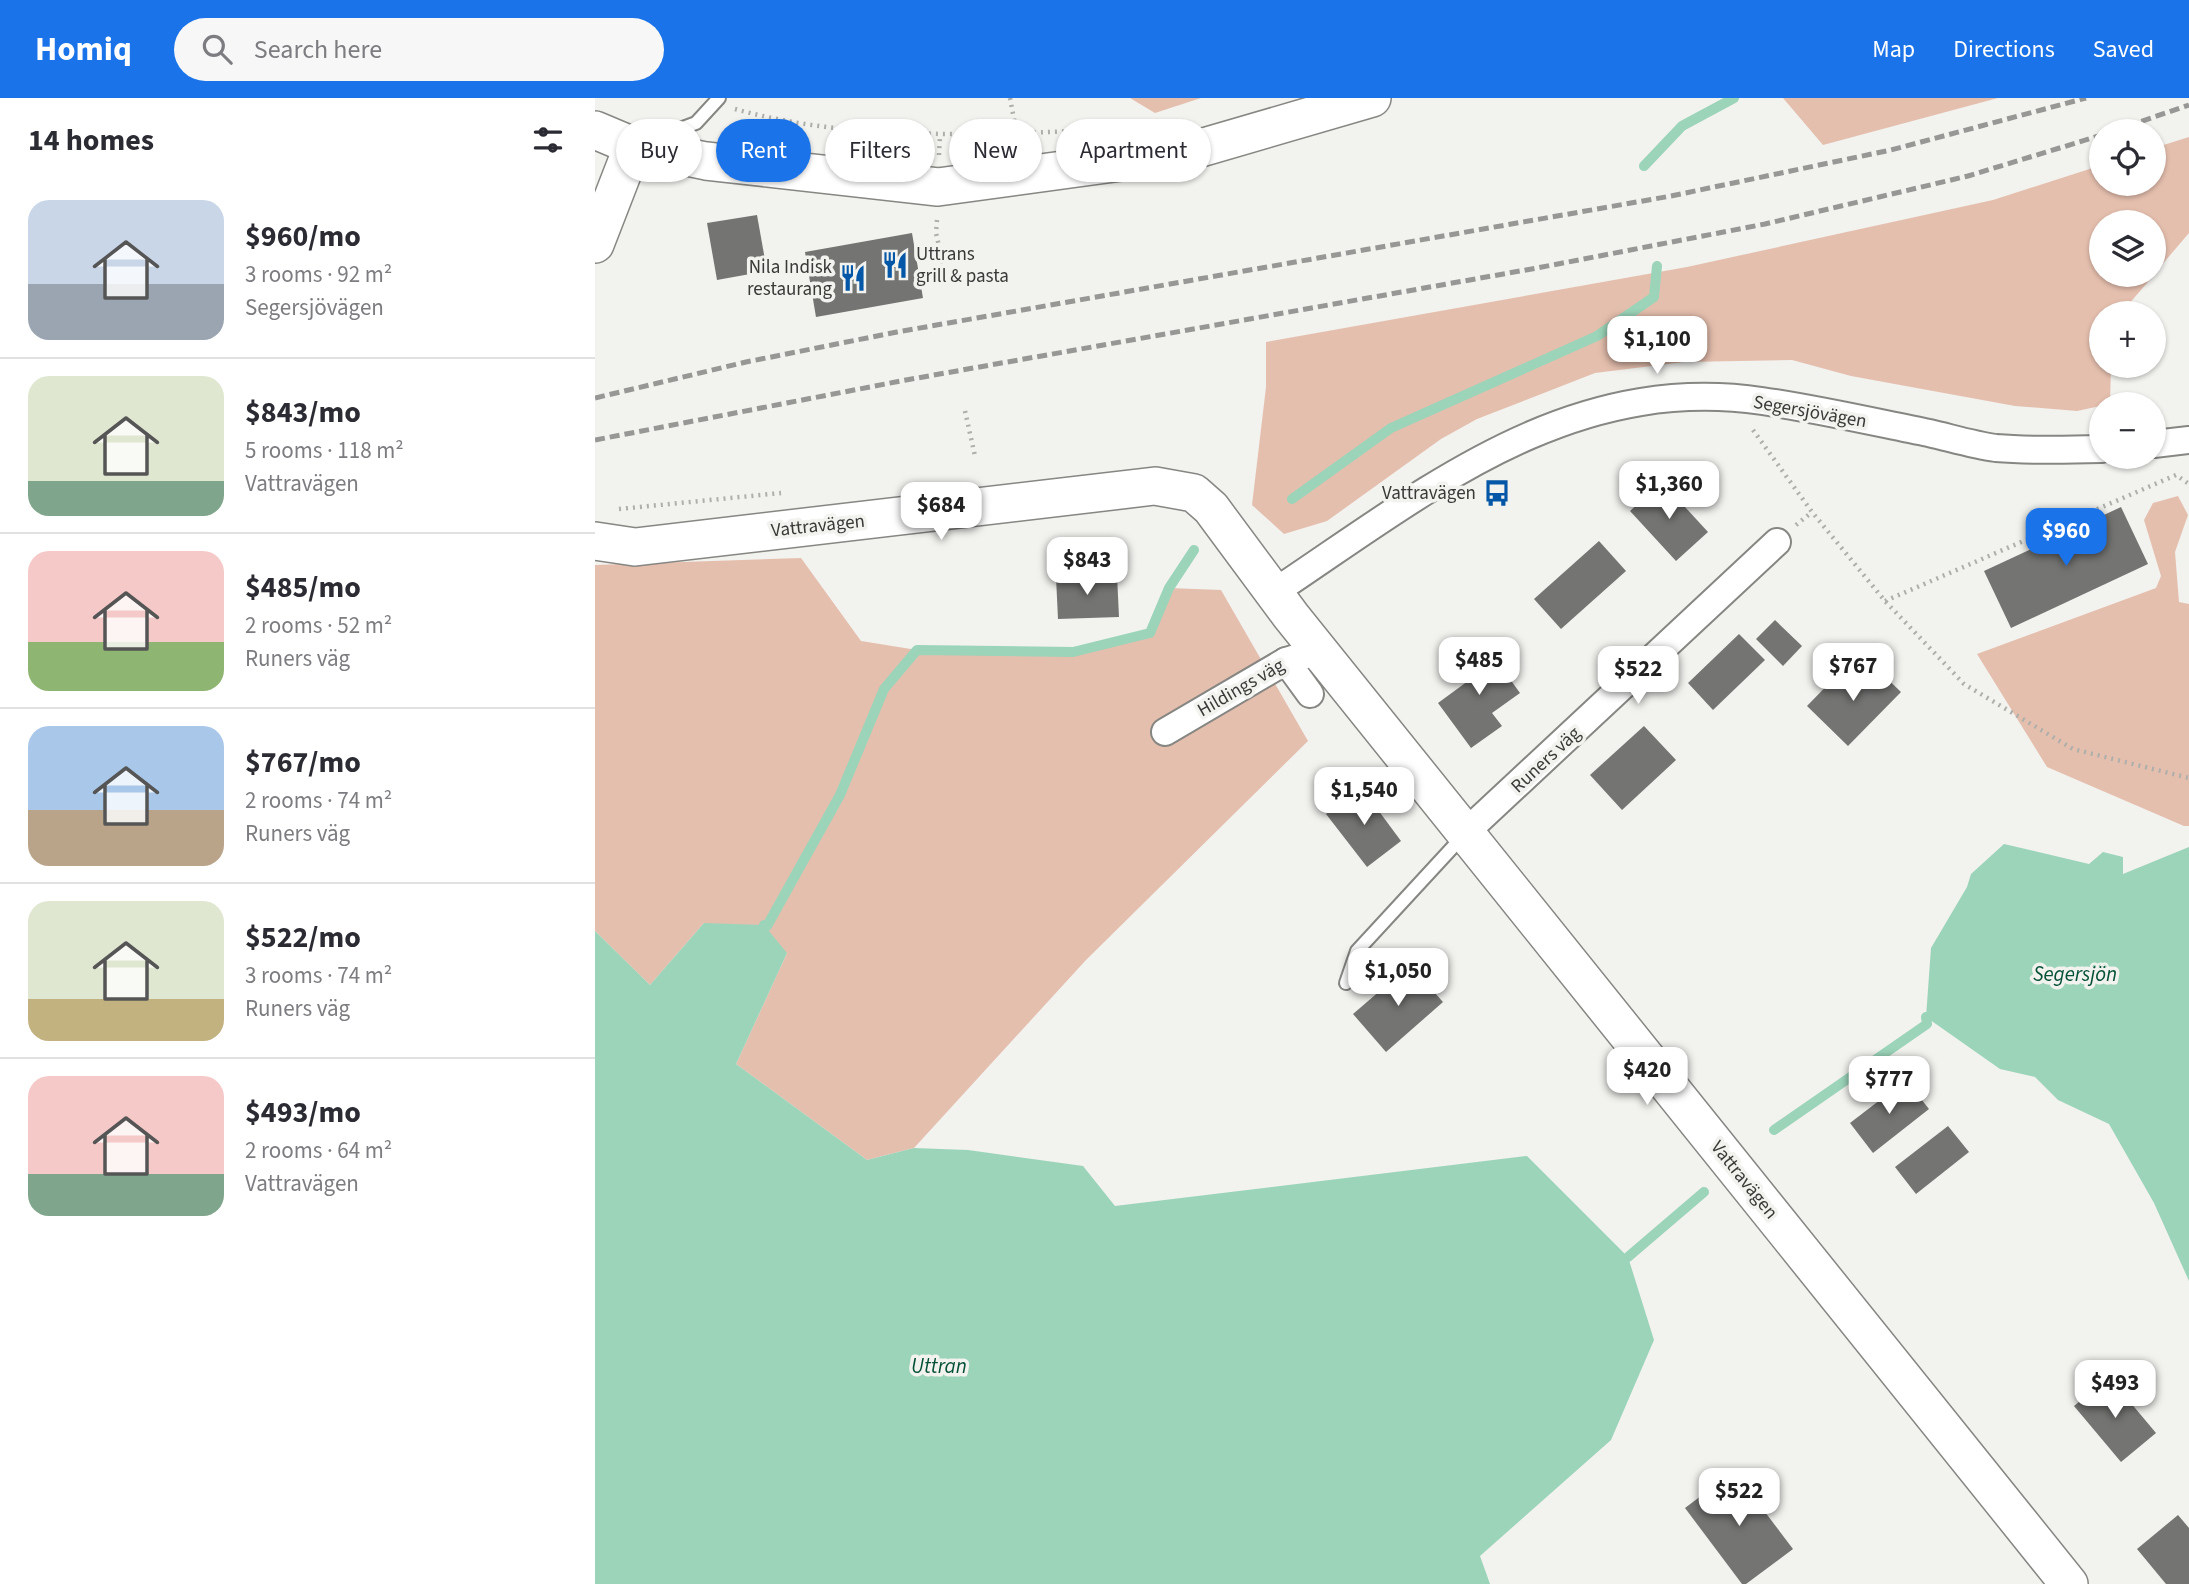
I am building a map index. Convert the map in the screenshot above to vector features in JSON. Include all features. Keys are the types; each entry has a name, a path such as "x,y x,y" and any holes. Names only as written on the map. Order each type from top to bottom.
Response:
{"street":[{"path":"1042,173 1181,154 1372,98"},
{"path":"595,130 616,139"},
{"path":"702,160 792,173 938,187 975,182"},
{"path":"595,244 619,182"},
{"name":"Segersjövägen","path":"1273,593 1417,498 1522,436 1583,413 1650,400 1706,398 1759,401 1994,447 2089,449"},
{"path":"2166,443 2189,440"},
{"name":"Vattravägen","path":"595,541 635,547 1155,486 1194,493 1203,500 1273,593 1303,656 1467,832 1614,1020 2069,1584"},
{"name":"Runers väg","path":"1467,832 1777,542"},
{"path":"1303,656 1310,694"},
{"name":"Hildings väg","path":"1165,732 1303,656"}],"lane":[{"path":"700,119 717,101"},
{"path":"1346,983 1357,951 1467,832"}],"path":[{"path":"1010,98 1014,119"},
{"path":"717,101 787,121 885,132 949,136"},
{"path":"936,233 946,277"},
{"path":"965,411 975,456"},
{"path":"1752,428 1812,512 1885,601 1965,684 2073,749 2189,778"},
{"path":"1885,601 2176,475 2189,484"}],"shaded area":[{"path":"1130,98 1201,98 1155,113"},
{"path":"1783,98 1998,98 1823,145"},
{"path":"2189,137 2189,233 2166,260 2166,210 2089,210 2089,287 2144,287 2131,301 2089,301 2089,378 2111,378 2110,392 2089,392 2089,408 2077,411 2015,406 1851,376 1792,360 1684,362 1595,373 1477,419 1441,439 1327,521 1284,534 1252,505 1266,387 1266,342 1687,267 1993,200 2089,169 2089,196 2166,196 2166,144"},
{"path":"2178,496 2188,515 2175,552 2179,602 2189,604 2189,826 2047,767 1977,654 2156,588 2161,576 2144,520 2153,503"},
{"path":"801,558 861,641 917,650 1073,652 1150,633 1169,588 1221,590 1308,741 1086,960 914,1148 867,1160 736,1064 787,953 704,923 650,985 595,931 595,565"}],"water":[{"name":"Segersjön","path":"2004,844 2089,864 2103,852 2123,857 2123,874 2189,847 2189,1281 2154,1203 2109,1124 2058,1100 2035,1077 2000,1069 1926,1017 1931,948 1967,887 1971,874"},
{"name":"Uttran","path":"704,923 764,925 787,953 736,1064 867,1160 914,1148 968,1150 1083,1166 1115,1206 1527,1156 1628,1257 1654,1340 1611,1440 1480,1556 1490,1584 595,1584 595,931 650,985"}],"building":[{"path":"757,215 767,271 717,280 707,223"},
{"path":"912,233 923,298 816,317 805,252"},
{"path":"1662,482 1708,532 1676,561 1630,511"},
{"path":"2121,507 2148,564 2011,628 1984,571"},
{"path":"1599,541 1626,571 1561,629 1534,599"},
{"path":"1117,575 1119,617 1058,619 1056,577"},
{"path":"1775,620 1802,646 1783,666 1756,639"},
{"path":"1739,634 1765,660 1713,710 1688,683"},
{"path":"1486,646 1520,693 1492,713 1502,726 1471,748 1438,703 1468,681 1457,667"},
{"path":"1875,667 1901,692 1848,746 1807,706 1844,668 1859,683"},
{"path":"1644,726 1676,760 1622,810 1590,775"},
{"path":"1361,787 1401,841 1367,867 1326,814"},
{"path":"1410,965 1443,1002 1386,1052 1353,1014"},
{"path":"1906,1080 1929,1109 1873,1153 1850,1123"},
{"path":"1948,1126 1969,1152 1916,1194 1895,1167"},
{"path":"2109,1377 2156,1433 2121,1462 2074,1406"},
{"path":"1734,1471 1793,1549 1746,1584 1742,1584 1685,1508"},
{"path":"2178,1515 2189,1528 2189,1584 2166,1584 2137,1549"}],"waterway":[{"path":"1644,166 1682,126 1734,98"},
{"path":"1292,499 1391,428 1597,336 1654,297 1657,266"},
{"path":"764,925 767,926 840,795 884,689 917,650 1073,652 1150,633 1169,588 1194,550"},
{"path":"1774,1130 1927,1024 1926,1017"},
{"path":"1628,1257 1704,1192"}],"railway":[{"path":"595,398 746,362 897,332 1671,196 1891,150 2086,98"},
{"path":"2148,119 2189,105"},
{"path":"595,440 906,380 1537,268 1765,224 1968,176 2089,139"}],"place":[{"name":"Uttrans grill & pasta","path":"895,265"},
{"name":"Nila Indisk restaurang","path":"853,278"},
{"name":"Vattravägen","path":"1497,493"}]}
